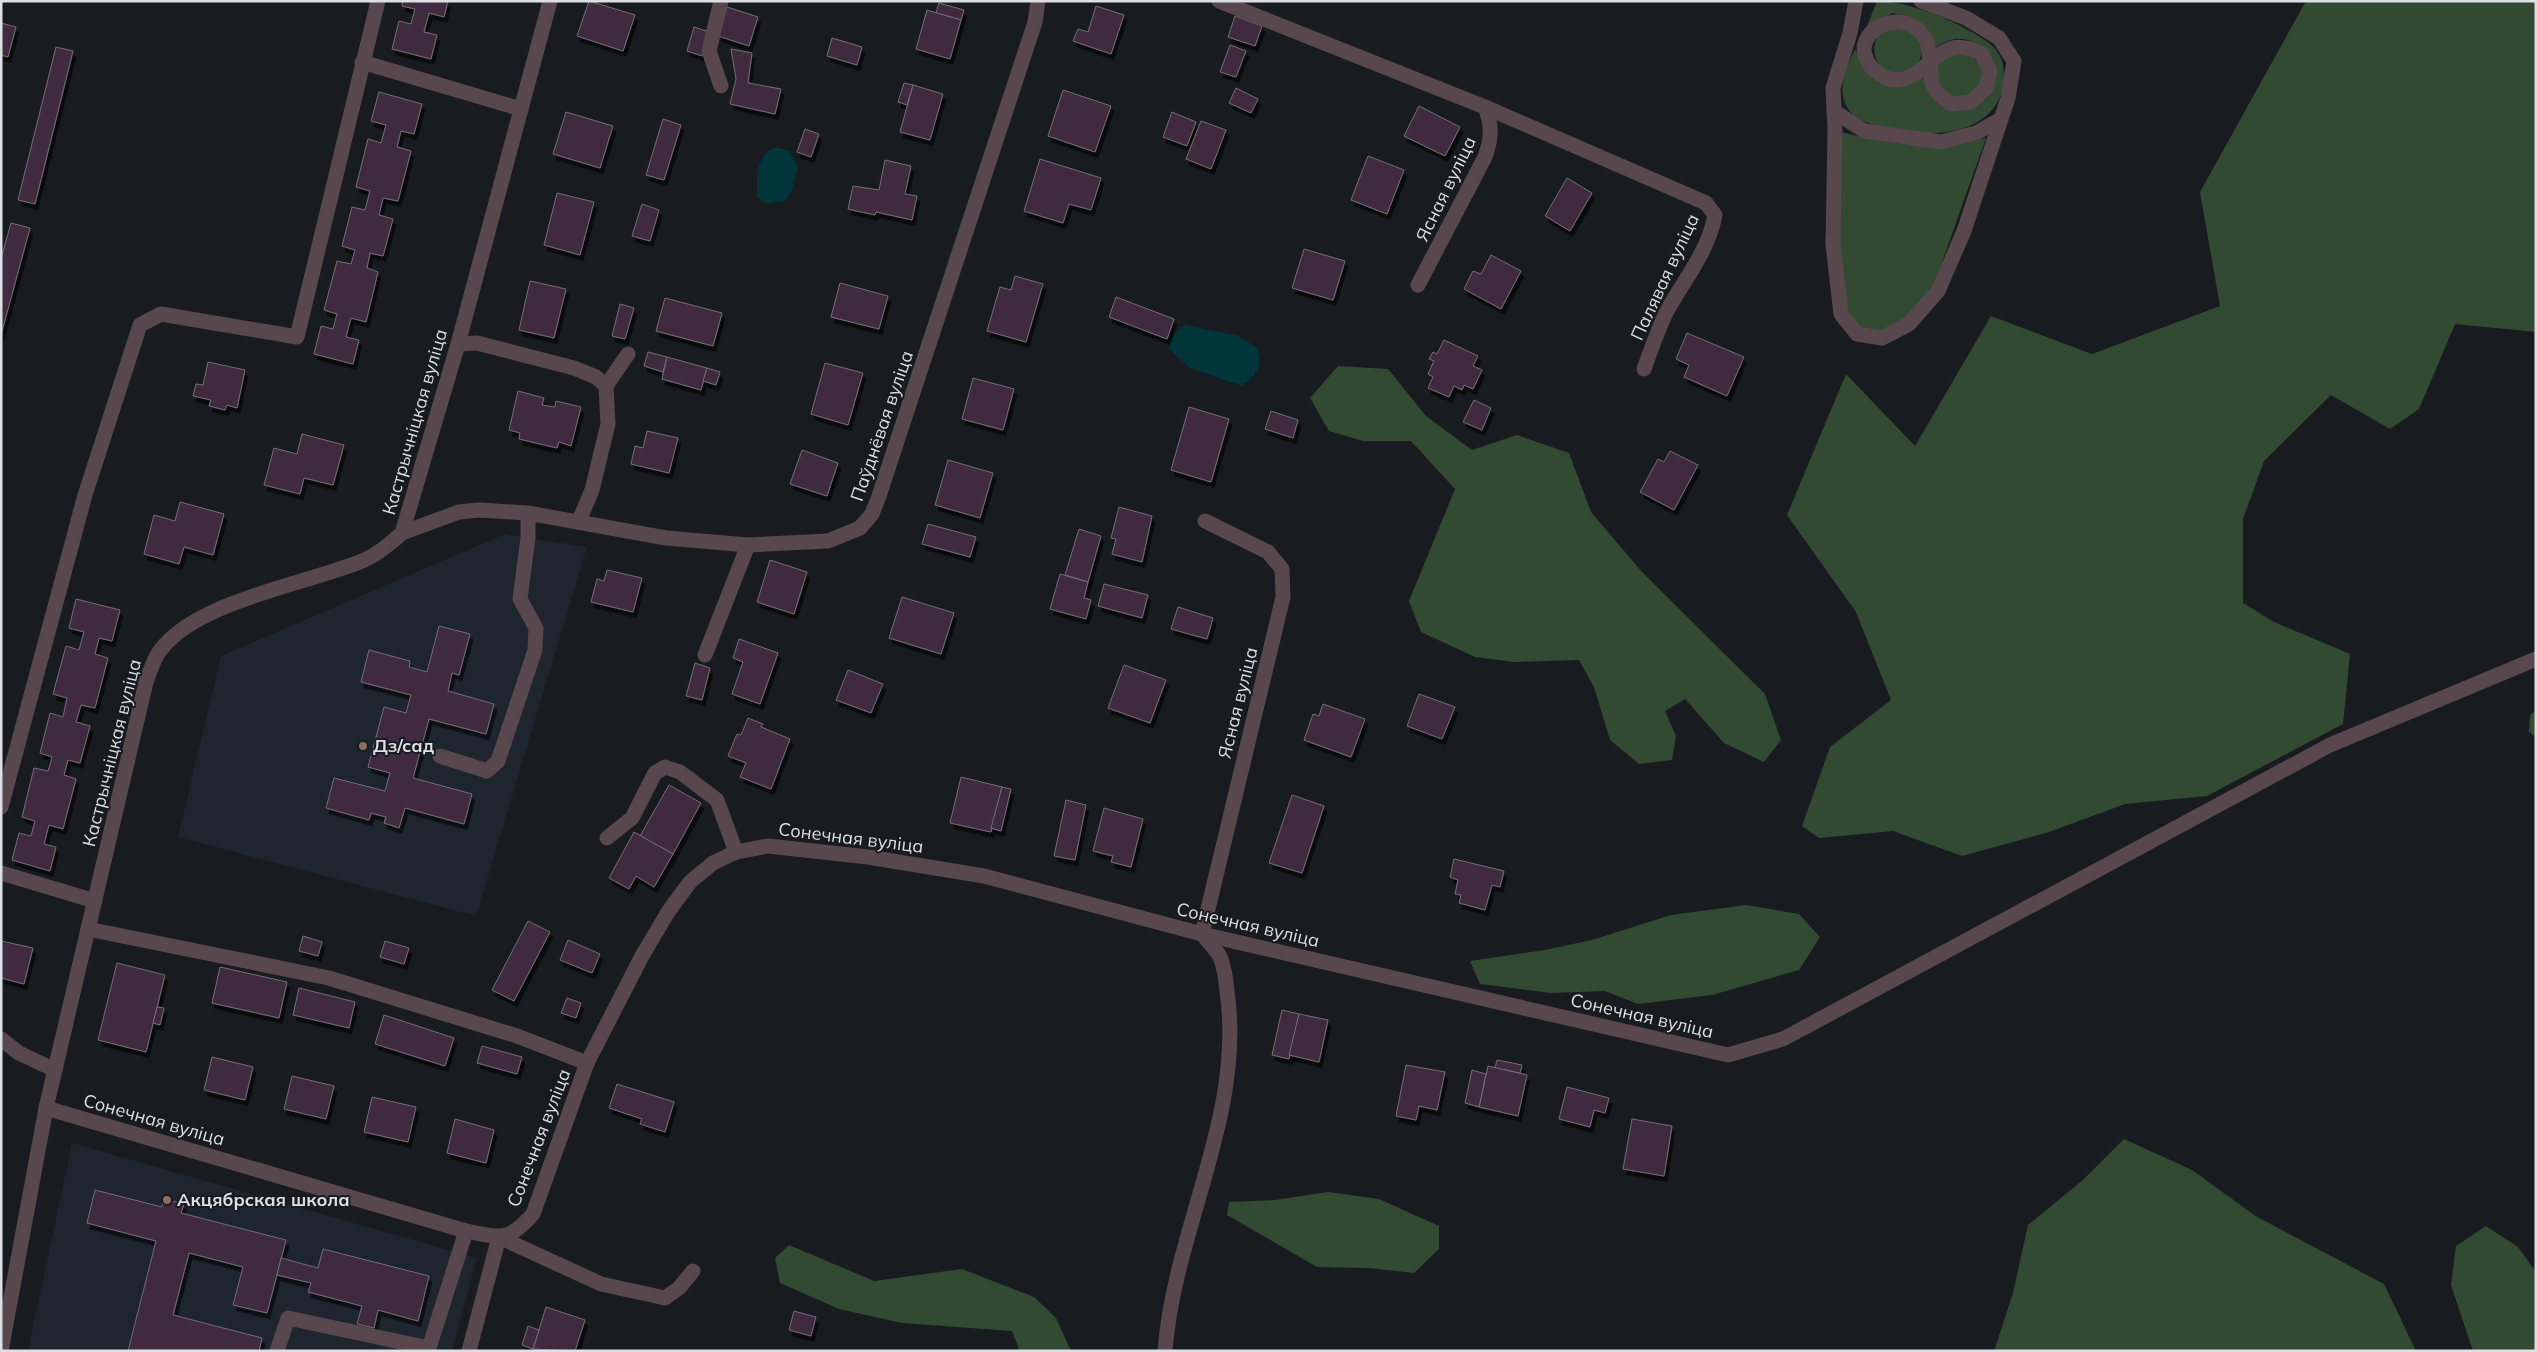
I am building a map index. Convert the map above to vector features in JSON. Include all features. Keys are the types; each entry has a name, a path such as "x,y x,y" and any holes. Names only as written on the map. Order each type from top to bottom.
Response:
{"street":[{"path":"1,807 85,495 140,325 161,314 297,337 378,1"},
{"name":"Кастрычніцкая вуліца","path":"1,1351 4,1327 54,1070 146,682 156,656 180,630 207,615 293,583 363,561 391,543 402,533 458,344 550,1"},
{"path":"721,1 709,51 721,86"},
{"name":"Паўднёвая вуліца","path":"402,533 460,512 479,510 528,513 666,538 748,545 828,541 860,528 872,514 1035,22 1038,1"},
{"path":"1218,1 1485,107"},
{"path":"1856,1 1850,32 1833,88 1833,245 1841,314 1858,334 1882,338 1909,324 1938,292 1964,231 2008,98 2014,62 1999,38 1966,18 1921,1"},
{"path":"1896,20 1914,24 1926,39 1930,61 1918,73 1901,81 1886,79 1870,68 1864,53 1866,39 1879,27 1896,20"},
{"path":"1850,32 1866,39"},
{"path":"362,62 521,109"},
{"name":"Палявая вуліца","path":"1485,107 1706,203 1715,215 1713,228 1690,274 1666,313 1644,369"},
{"name":"Ясная вуліца","path":"1418,285 1485,157 1491,138 1492,125 1485,107"},
{"path":"1834,111 1864,132 1941,142 1976,133 2001,119"},
{"path":"458,344 477,342 574,368 596,377 606,386"},
{"path":"579,521 592,490 608,424 606,386 617,373 628,354"},
{"path":"440,756 487,771 498,761 536,650 536,628 520,599 528,538 528,513"},
{"name":"Ясная вуліца","path":"1202,934 1283,597 1282,569 1268,552 1205,520"},
{"path":"705,654 748,545"},
{"name":"Сонечная вуліца","path":"46,1108 466,1231 499,1237 518,1231 533,1214 587,1063 642,956 668,912 690,882 713,863 736,852 768,846 868,857 984,876 1202,934 1728,1055 1783,1039 2330,745 2536,659"},
{"path":"607,838 632,818 655,773 665,767 680,772 717,800 736,852"},
{"path":"1,873 95,901"},
{"path":"88,929 329,978 517,1036 587,1063"},
{"path":"1166,1351 1172,1306 1186,1242 1216,1139 1230,1051 1231,1018 1222,965 1219,956 1202,934"},
{"path":"1,1038 19,1053 54,1070"},
{"path":"277,1351 288,1318 429,1348 466,1231"},
{"path":"469,1351 499,1237 601,1284 665,1298 679,1288 693,1271"}],"shaded area":[{"name":"Дз/сад","path":"505,534 587,547 476,916 178,837 221,656"},
{"name":"Акцябрская школа","path":"72,1143 477,1258 452,1351 28,1351"}],"green space":[{"path":"1877,1 1904,5 1934,14 1975,34 1994,48 2002,60 2004,76 2000,96 1991,111 1978,122 1961,129 1942,133 1903,132 1866,122 1852,114 1845,103 1843,87 1846,71 1855,49 1867,71 1882,84 1902,86 1925,75 1929,91 1942,107 1963,109 1990,93 1984,48 1960,39 1943,43 1936,47 1920,24 1893,13 1867,26"},
{"path":"2306,1 2536,1 2536,332 2455,324 2419,409 2390,429 2331,395 2264,461 2243,519 2243,603 2274,622 2350,654 2343,724 2207,796 2125,804 2049,832 1962,856 1893,831 1819,838 1802,826 1830,747 1891,700 1856,612 1787,515 1846,374 1915,446 1991,316 2092,354 2220,306 2200,192"},
{"path":"1892,28 1912,33 1920,45 1921,57 1914,68 1908,72 1900,74 1884,72 1876,58 1874,49 1878,34"},
{"path":"1962,52 1975,59 1979,64 1982,69 1981,81 1974,94 1953,98 1940,83 1937,75 1937,64 1947,55"},
{"path":"1841,132 1874,140 1941,149 1986,138 1935,282 1909,317 1889,329 1871,332 1857,326 1849,314 1843,290 1839,236"},
{"path":"1338,366 1388,369 1426,416 1472,450 1517,435 1569,453 1591,512 1642,572 1765,694 1781,740 1764,762 1724,743 1685,699 1665,711 1676,736 1672,760 1639,764 1610,740 1594,687 1579,660 1514,662 1475,657 1421,632 1409,601 1455,489 1411,441 1363,441 1329,431 1310,398"},
{"path":"2536,710 2536,737 2529,732 2530,715"},
{"path":"1746,905 1799,914 1820,937 1799,970 1712,995 1638,1004 1605,991 1551,993 1480,984 1470,961 1545,950 1592,940 1671,915"},
{"path":"2124,1139 2192,1170 2257,1217 2384,1284 2416,1351 1994,1351 2013,1293 2028,1225 2083,1180"},
{"path":"1328,1192 1379,1199 1439,1226 1439,1249 1414,1273 1369,1268 1317,1267 1227,1215 1229,1202 1275,1200"},
{"path":"2486,1226 2518,1247 2536,1272 2536,1351 2473,1351 2451,1285 2456,1246"},
{"path":"789,1245 874,1281 962,1269 1034,1297 1056,1318 1071,1351 1020,1351 1012,1331 902,1323 839,1309 780,1283 775,1258"}],"water":[{"path":"775,147 790,151 798,167 792,191 785,201 767,204 757,197 757,175 764,156"},
{"path":"1185,325 1239,336 1257,348 1259,355 1258,370 1242,386 1190,368 1169,349 1172,335"}],"building":[{"path":"403,1 448,1 444,17 429,13 424,32 437,35 431,59 392,49 399,21 411,24 415,9 402,6"},
{"path":"589,1 635,15 623,51 577,36"},
{"path":"939,3 964,10 961,20 936,13"},
{"path":"1096,6 1124,15 1111,54 1073,41 1078,29 1088,32"},
{"path":"727,7 758,17 749,46 718,36"},
{"path":"927,10 961,20 950,59 916,49"},
{"path":"1235,16 1262,26 1255,46 1228,37"},
{"path":"1,23 16,27 8,57 1,55"},
{"path":"694,27 709,32 702,56 687,51"},
{"path":"832,38 862,47 857,65 827,56"},
{"path":"1230,45 1246,51 1236,77 1220,72"},
{"path":"56,47 73,51 35,204 18,200"},
{"path":"731,49 752,53 748,83 781,89 775,114 730,104 736,79"},
{"path":"904,83 913,85 907,105 898,102"},
{"path":"913,85 943,94 930,140 900,132"},
{"path":"1236,88 1258,99 1251,113 1229,103"},
{"path":"1063,90 1111,106 1095,152 1048,136"},
{"path":"379,92 422,104 414,134 401,131 397,147 411,151 398,201 383,198 379,215 393,219 383,256 370,253 367,268 378,272 366,322 351,318 346,337 359,340 353,364 314,354 321,326 333,329 337,314 324,310 337,261 351,264 355,250 342,246 352,207 365,210 370,191 356,187 368,139 381,143 386,125 371,121"},
{"path":"1419,106 1460,127 1445,156 1404,136"},
{"path":"566,112 613,126 600,168 553,154"},
{"path":"1172,112 1196,122 1187,146 1163,137"},
{"path":"663,119 681,125 664,180 646,175"},
{"path":"1201,121 1226,130 1211,169 1186,159"},
{"path":"805,129 819,134 811,157 797,152"},
{"path":"1368,156 1404,170 1387,214 1351,200"},
{"path":"1040,159 1101,178 1091,210 1069,204 1063,223 1024,211"},
{"path":"885,160 911,166 905,194 917,196 912,220 876,212 875,215 848,209 853,186 879,190"},
{"path":"1567,178 1592,193 1570,231 1545,216"},
{"path":"557,193 594,202 580,255 544,245"},
{"path":"642,204 659,210 650,241 632,236"},
{"path":"11,223 30,228 1,335 1,259"},
{"path":"1304,249 1345,261 1333,300 1292,288"},
{"path":"1491,255 1521,271 1501,309 1464,289 1473,271 1481,274"},
{"path":"1015,276 1043,284 1026,342 987,331 1000,287 1011,290"},
{"path":"530,281 566,289 554,338 519,330"},
{"path":"840,283 888,296 879,329 831,317"},
{"path":"1116,297 1174,319 1167,339 1109,317"},
{"path":"665,298 722,313 713,346 656,331"},
{"path":"620,304 634,308 625,339 612,336"},
{"path":"1687,333 1744,357 1727,396 1684,377 1689,365 1676,359"},
{"path":"1444,340 1478,356 1473,366 1482,370 1473,389 1464,385 1462,390 1454,386 1449,397 1428,388 1433,377 1428,374 1434,361 1429,359 1433,352 1437,354"},
{"path":"648,352 667,357 663,372 644,366"},
{"path":"667,357 707,368 701,390 662,379"},
{"path":"208,362 245,370 237,408 227,405 225,410 209,406 211,400 193,396 196,384 203,385"},
{"path":"825,363 863,373 848,425 811,414"},
{"path":"707,368 720,372 716,385 703,381"},
{"path":"973,378 1014,389 1003,430 962,419"},
{"path":"518,391 544,398 542,405 555,407 556,401 581,407 571,446 559,442 557,448 519,439 520,433 509,430"},
{"path":"1474,400 1491,408 1482,430 1463,422"},
{"path":"1189,407 1229,419 1211,482 1171,470"},
{"path":"1271,411 1298,420 1293,438 1265,429"},
{"path":"647,431 678,438 669,473 631,464 635,446 643,448"},
{"path":"302,434 344,445 333,485 304,478 300,494 264,485 274,448 297,454"},
{"path":"802,450 838,463 827,496 790,484"},
{"path":"1670,451 1698,465 1674,510 1640,492 1658,459 1664,462"},
{"path":"948,460 993,473 980,518 935,505"},
{"path":"180,502 224,514 213,555 184,547 179,564 144,554 154,515 175,521"},
{"path":"1119,507 1152,516 1142,562 1112,554 1116,539 1111,538"},
{"path":"928,524 976,537 970,557 922,544"},
{"path":"1079,529 1101,536 1088,582 1065,575"},
{"path":"770,560 807,572 794,614 757,602"},
{"path":"607,570 642,578 633,612 591,602 597,579 604,581"},
{"path":"1060,574 1088,582 1084,598 1091,600 1086,619 1050,609"},
{"path":"1104,584 1148,595 1142,618 1098,606"},
{"path":"902,597 954,613 941,654 889,638"},
{"path":"76,599 120,610 112,641 99,638 95,654 108,658 95,708 81,705 76,722 90,726 80,763 68,760 64,775 76,779 63,829 49,825 44,844 56,847 50,871 12,860 19,833 31,836 35,821 22,817 34,768 48,771 50,765 52,757 40,753 50,713 63,717 67,698 53,694 66,646 79,650 84,632 69,628"},
{"path":"1178,607 1213,618 1207,639 1171,629"},
{"path":"439,626 470,634 459,675 452,673 448,691 494,704 486,734 429,719 413,778 472,794 464,824 405,808 399,828 384,823 386,817 371,813 369,820 326,808 334,778 385,791 390,773 368,767 384,707 406,713 411,695 361,682 369,650 410,661 409,667 427,672"},
{"path":"739,639 778,653 760,704 732,694 743,662 733,658"},
{"path":"695,663 710,668 702,700 686,696"},
{"path":"1124,665 1166,680 1150,723 1108,708"},
{"path":"848,670 883,684 871,713 836,700"},
{"path":"1419,694 1455,707 1442,739 1407,726"},
{"path":"1323,704 1365,719 1351,757 1304,740 1313,714 1319,716"},
{"path":"748,718 763,724 761,727 790,739 771,789 740,777 746,763 728,756 737,734 741,735"},
{"path":"961,777 1002,787 991,832 950,823"},
{"path":"669,785 701,803 673,854 640,836"},
{"path":"1002,787 1011,789 1001,831 991,828"},
{"path":"1292,795 1324,806 1302,873 1269,863"},
{"path":"1066,800 1086,805 1075,860 1054,856"},
{"path":"1104,808 1143,819 1131,867 1111,862 1113,856 1093,851"},
{"path":"634,832 673,854 654,887 636,876 629,889 609,878"},
{"path":"1454,859 1504,871 1500,887 1492,885 1485,910 1459,903 1461,895 1455,894 1458,880 1450,877"},
{"path":"528,921 550,932 514,1001 492,990"},
{"path":"303,936 322,942 318,956 299,951"},
{"path":"568,940 600,954 592,973 560,960"},
{"path":"1,941 33,948 24,984 1,978"},
{"path":"385,941 409,948 404,964 380,957"},
{"path":"117,963 165,975 146,1052 98,1040"},
{"path":"220,967 287,982 279,1018 212,1003"},
{"path":"299,988 355,1002 349,1028 293,1015"},
{"path":"567,998 581,1003 576,1018 561,1013"},
{"path":"157,1007 164,1008 160,1025 153,1023"},
{"path":"1282,1010 1299,1014 1289,1059 1272,1055"},
{"path":"1299,1014 1328,1020 1319,1062 1289,1055"},
{"path":"384,1015 454,1038 445,1066 375,1044"},
{"path":"482,1046 522,1057 517,1074 477,1063"},
{"path":"212,1057 253,1067 245,1100 204,1090"},
{"path":"1497,1060 1522,1065 1520,1073 1495,1068"},
{"path":"1406,1065 1445,1072 1437,1110 1419,1106 1416,1120 1396,1116"},
{"path":"1488,1066 1527,1075 1518,1116 1479,1107"},
{"path":"1472,1070 1486,1074 1479,1107 1465,1103"},
{"path":"292,1076 334,1086 326,1119 284,1109"},
{"path":"617,1084 674,1102 665,1132 640,1124 642,1119 609,1108"},
{"path":"1567,1087 1609,1098 1605,1113 1594,1110 1590,1127 1559,1119"},
{"path":"372,1097 416,1107 408,1142 364,1132"},
{"path":"455,1119 494,1130 486,1163 447,1153"},
{"path":"1632,1119 1672,1126 1664,1176 1623,1169"},
{"path":"95,1190 162,1207 164,1199 184,1204 181,1213 286,1240 267,1313 233,1305 243,1267 189,1253 173,1315 262,1338 259,1351 128,1351 156,1241 87,1223"},
{"path":"323,1249 429,1276 418,1321 378,1310 374,1328 357,1324 362,1306 308,1292 311,1283 277,1275 281,1258 318,1268"},
{"path":"546,1307 585,1320 575,1351 533,1349"},
{"path":"794,1311 816,1317 811,1336 789,1330"},
{"path":"528,1326 539,1330 533,1349 522,1345"}],"place":[{"name":"Дз/сад","path":"363,746"},
{"name":"Акцябрская школа","path":"167,1200"}]}
